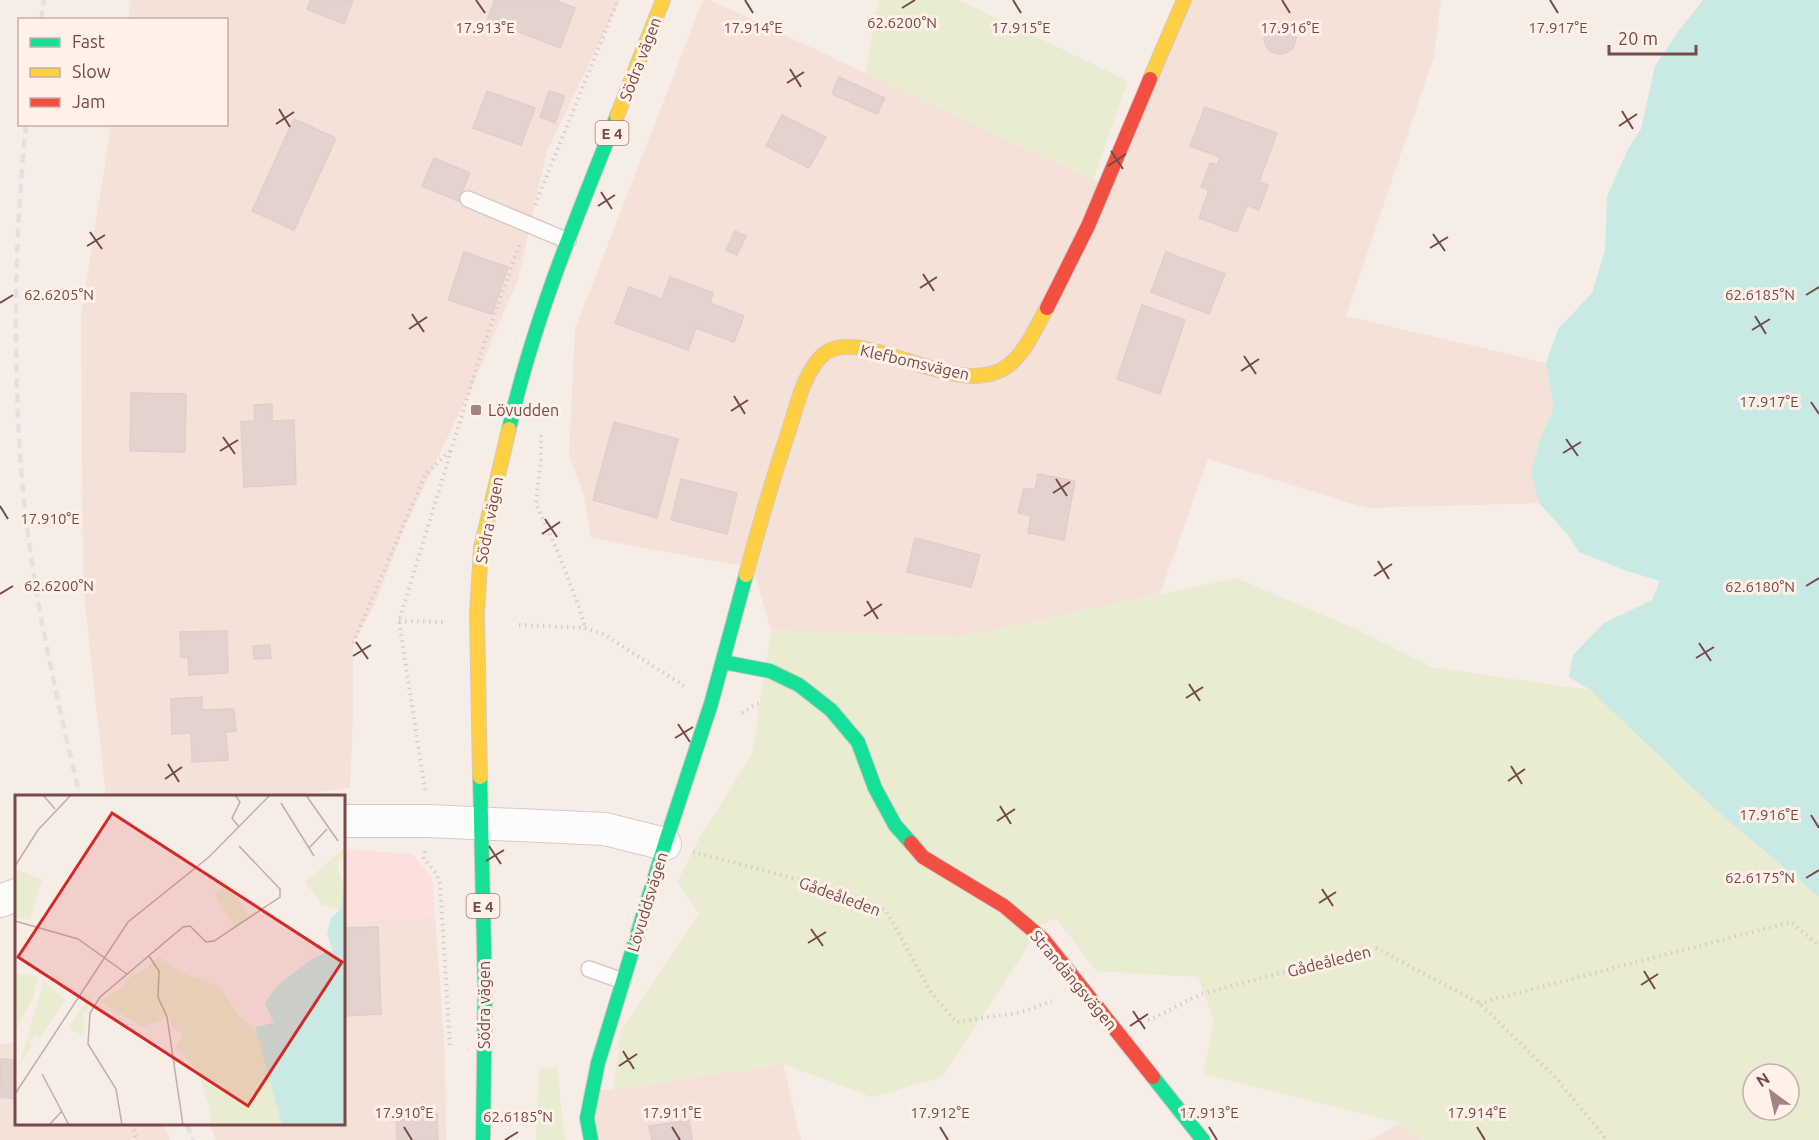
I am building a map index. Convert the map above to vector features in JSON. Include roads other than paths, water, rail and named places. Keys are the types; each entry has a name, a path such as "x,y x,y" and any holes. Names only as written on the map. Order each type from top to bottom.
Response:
{"main road":[{"name":"Södra vägen","path":"483,1140 484,989 477,614 481,548 520,379 567,241 663,0"},
{"name":"Klefbomsvägen","path":"665,844 711,704 768,495 806,379 820,357 840,346 864,348 965,376 986,376 1009,365 1028,344 1088,226 1184,0"},
{"name":"Strandängsvägen","path":"723,662 770,671 799,685 831,710 858,742 875,788 896,825 923,857 1004,906 1043,939 1203,1140"},
{"name":"Lövuddsvägen","path":"591,1140 587,1118 598,1063 665,844"}],"street":[{"name":"Lövuddsvägen","path":"345,821 429,820 605,829 665,844"},
{"path":"0,901 15,895"}],"lane":[{"path":"468,199 567,241"},
{"path":"589,969 623,981"}],"water":[{"path":"1703,0 1819,0 1819,897 1717,811 1590,690 1569,677 1573,655 1604,623 1652,600 1660,581 1579,552 1568,535 1539,503 1531,473 1539,442 1554,407 1546,363 1558,329 1592,293 1605,250 1607,197 1628,149 1641,129 1655,66"}],"railway":[{"path":"41,18 44,0"},
{"path":"26,126 17,247 16,329 23,495 42,625 80,795"},
{"path":"187,1125 193,1140"}],"place":[{"name":"Lövudden","path":"476,410"}]}
